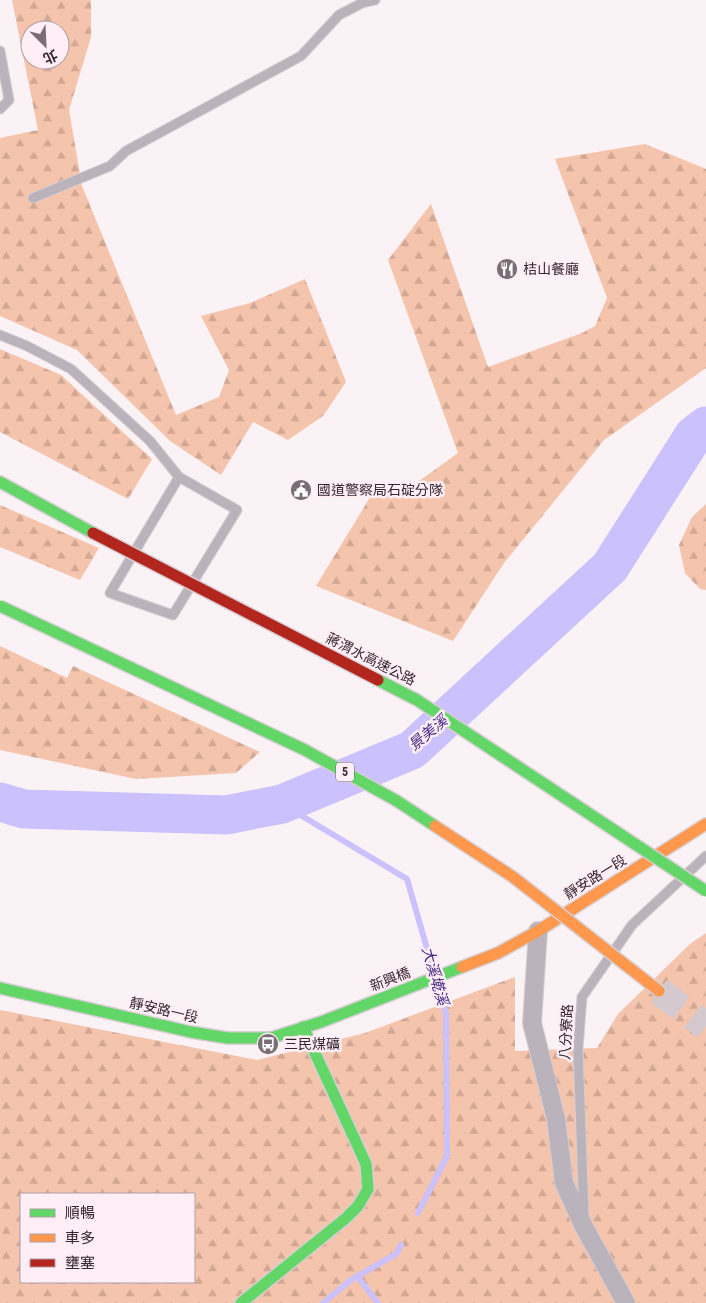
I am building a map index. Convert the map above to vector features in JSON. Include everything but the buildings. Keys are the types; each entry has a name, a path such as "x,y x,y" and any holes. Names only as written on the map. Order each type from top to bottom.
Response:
{"main road":[{"path":"0,482 93,533"},
{"name":"蔣渭水高速公路","path":"0,491 93,533 417,700 706,891"},
{"name":"5","path":"0,606 305,750 397,801 513,877 659,991"},
{"name":"靜安路一段","path":"498,953 538,931 706,824"},
{"name":"新興橋","path":"322,1022 498,953"},
{"name":"靜安路一段","path":"0,988 191,1032 228,1038 271,1038 322,1022"},
{"path":"241,1303 346,1218 362,1204 367,1193 369,1177 366,1164 303,1027"}],"street":[{"path":"538,931 532,1023 556,1119 564,1183 584,1227 626,1303"}],"lane":[{"path":"33,198 110,166 126,151 301,56 339,16 362,3 375,0"},
{"path":"0,51 9,100 0,109"},
{"path":"0,334 71,368 150,441 179,477 237,510 173,615 110,593 179,477"},
{"name":"八分寮路","path":"584,1227 578,1050 582,996 632,925 706,856"}],"green space":[{"path":"12,0 91,0 91,37 69,110 82,186 176,415 219,397 229,370 201,316 250,303 305,279 346,382 323,416 288,440 253,422 221,475 170,441 77,350 0,316 0,138 38,130 26,70 70,70 70,20 20,20 20,40"},
{"path":"645,144 706,169 706,368 604,440 504,563 453,641 316,586 377,486 397,497 458,453 388,260 431,204 488,367 582,333 595,326 607,298 555,159"},
{"path":"0,349 61,375 152,459 128,499 0,432"},
{"path":"706,504 706,590 700,589 685,573 679,545 692,517"},
{"path":"0,505 99,548 80,580 0,547"},
{"path":"0,646 67,678 73,666 260,752 236,773 136,779 0,750"},
{"path":"706,933 706,1303 0,1303 0,1010 257,1060 365,1033 515,977 515,1051 597,1048 618,1014 690,944"}],"waterway":[{"name":"景美溪","path":"0,802 24,809 226,815 282,804 412,750 610,567 694,435 706,426"},
{"name":"大溪墘溪","path":"282,804 407,879 434,973"},
{"name":"大溪墘溪","path":"418,1213 447,1156 446,1014 437,983"},
{"name":"大溪墘溪","path":"323,1303 351,1280 396,1254 401,1245"},
{"path":"357,1276 378,1303"}],"tunnel":[{"path":"659,991 706,1026"}],"traffic: fast":[{"path":"0,482 93,533"},
{"path":"0,606 305,750 397,801 435,826"},
{"path":"378,680 417,700 706,891"},
{"path":"0,988 191,1032 228,1038 271,1038 321,1022 462,967"},
{"path":"241,1303 346,1218 358,1206 368,1189 366,1164 303,1027"}],"traffic: slow":[{"path":"462,967 498,953 538,931 706,824"},
{"path":"435,826 513,877 659,991"}],"traffic: jam":[{"path":"93,533 378,680"}],"place":[{"name":"桔山餐廳","path":"507,269"},
{"name":"國道警察局石碇分隊","path":"301,490"},
{"name":"三民煤礦","path":"268,1044"}]}
